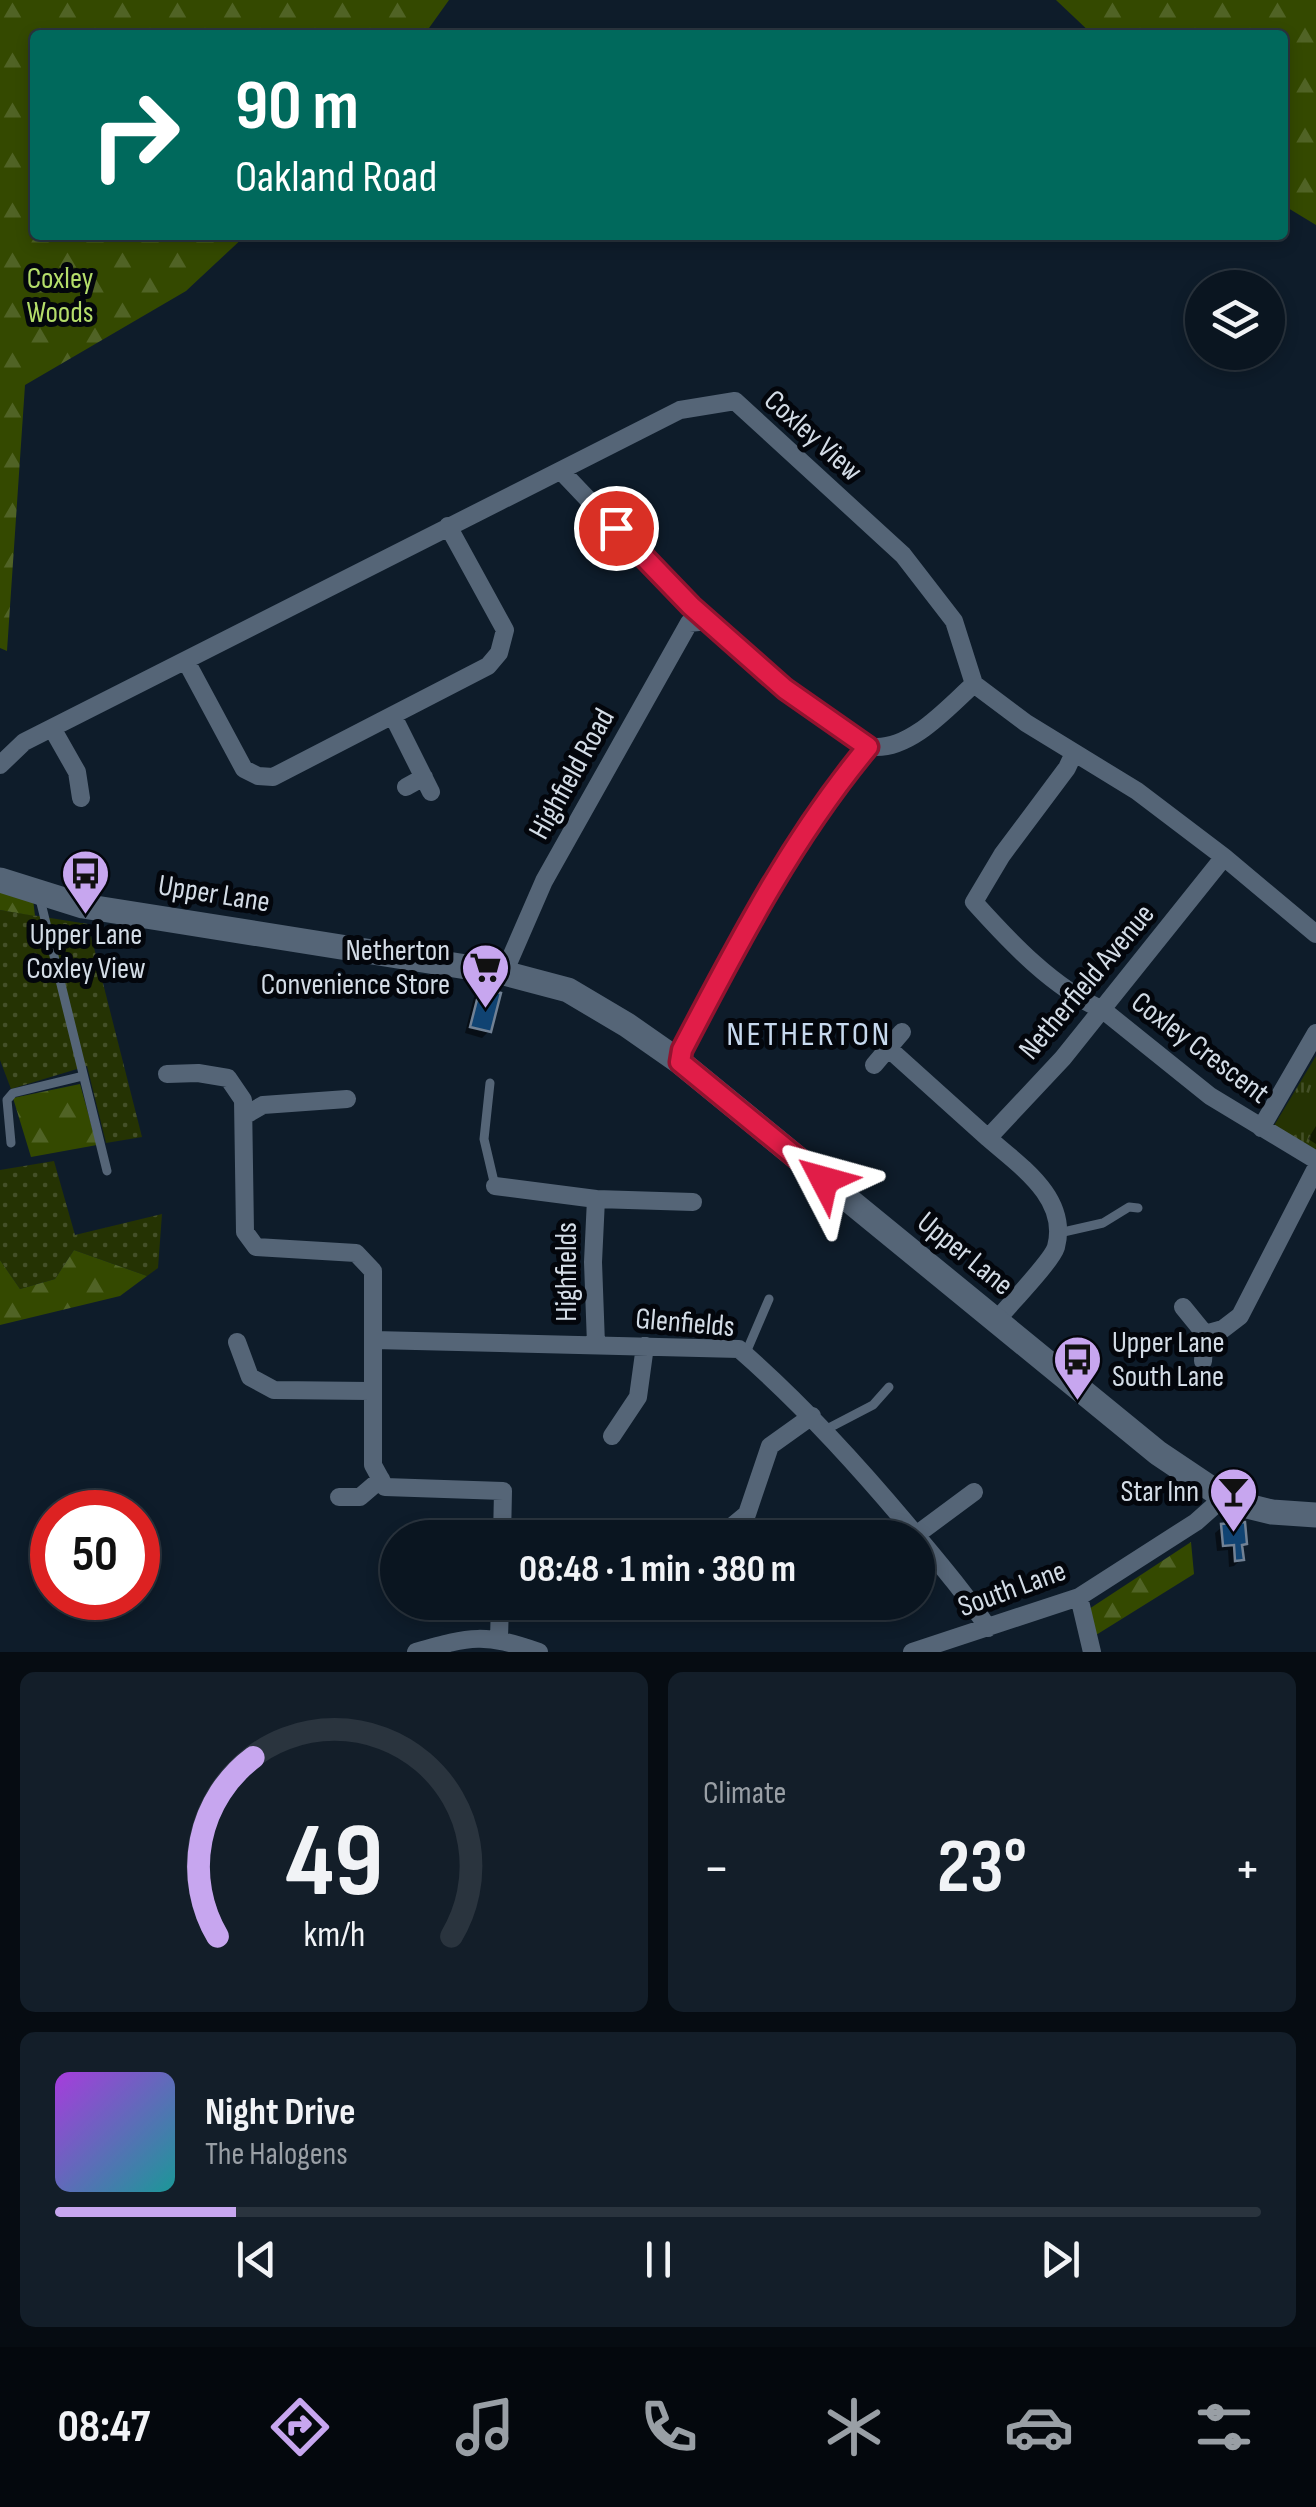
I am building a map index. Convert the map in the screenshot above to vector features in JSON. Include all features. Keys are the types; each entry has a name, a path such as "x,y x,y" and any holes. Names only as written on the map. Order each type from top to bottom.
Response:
{"main road":[{"name":"Upper Lane","path":"0,880 83,906 504,973 568,990 680,1062 1158,1453 1223,1498 1272,1512 1316,1516"}],"street":[{"name":"Coxley View","path":"0,765 24,742 680,410 734,401 903,555 954,621 974,684"},
{"path":"562,472 708,621 785,689 868,747 895,746 974,684 1026,723 1137,792 1224,857 1316,934"},
{"path":"186,661 244,769 258,776 272,777 393,716 488,666 499,654 506,630 448,526"},
{"name":"Highfield Road","path":"504,973 544,881 688,623 708,621"},
{"path":"393,716 427,784 406,787"},
{"path":"52,728 76,772 81,798"},
{"path":"680,1062 682,1050 746,927 811,823 868,747"},
{"name":"Coxley Crescent","path":"1074,752 1067,768 1002,855 974,902 1002,933 1082,1001 1103,1010 1210,1096 1316,1160"},
{"name":"Netherfield Avenue","path":"988,1138 1103,1010 1224,857"},
{"path":"874,1066 902,1032"},
{"path":"1260,1128 1316,1033"},
{"path":"888,1048 1048,1194 1057,1223 1056,1249 996,1321"},
{"path":"167,1074 198,1073 228,1078 240,1094 244,1116 246,1232 256,1246 356,1254 373,1271 372,1465 385,1486 503,1491 502,1520"},
{"path":"244,1116 263,1105 347,1099"},
{"path":"1204,1334 1223,1330 1240,1316 1316,1168"},
{"name":"Highfields","path":"496,1186 596,1199 693,1202"},
{"name":"Highfields","path":"596,1199 596,1344"},
{"path":"1183,1307 1204,1334 1203,1362"},
{"name":"Glenfields","path":"374,1340 739,1349 818,1423 903,1520"},
{"path":"237,1342 250,1377 274,1390 370,1391"},
{"path":"612,1436 638,1397 645,1346"},
{"path":"739,1520 746,1514 770,1446 818,1423"},
{"path":"339,1497 360,1497 380,1479"},
{"path":"935,1521 974,1492"},
{"name":"South Lane","path":"912,1652 1079,1596 1196,1522 1223,1498"},
{"name":"Glenfields","path":"935,1557 988,1628"},
{"path":"1079,1596 1092,1652"},
{"path":"500,1620 500,1638"},
{"path":"416,1652 469,1637 500,1638 540,1652"}],"lane":[{"path":"39,892 107,1171"},
{"path":"11,1143 7,1100 14,1093 82,1076"},
{"path":"490,1083 484,1139 496,1186"},
{"path":"1056,1234 1103,1223 1129,1207 1138,1208"},
{"path":"746,1354 770,1299"},
{"path":"818,1423 873,1405 890,1387"}],"green space":[{"name":"Coxley Woods","path":"0,0 449,0 428,30 30,30 30,240 241,240 186,291 25,385 7,651 0,648"},
{"path":"1056,0 1316,0 1316,225 1288,208 1288,30 1088,30"},
{"path":"0,887 33,899 35,916 0,910"},
{"path":"0,910 88,924 142,1137 106,1143 87,1066 11,1089 0,1060"},
{"path":"1316,1056 1316,1152 1272,1129"},
{"path":"80,1084 97,1145 31,1157 13,1098"},
{"path":"54,1161 75,1235 162,1214 158,1268 147,1276 74,1250 55,1279 20,1289 0,1260 0,1170"},
{"path":"74,1250 147,1276 120,1296 0,1325 0,1260 20,1289 55,1279"},
{"path":"1191,1542 1194,1574 1096,1635 1089,1609"}],"building":[{"name":"Netherton Convenience Store","path":"480,988 501,993 491,1032 470,1027"},
{"name":"Star Inn","path":"1245,1522 1244,1560 1235,1561 1234,1545 1223,1546 1221,1524"}],"place":[{"name":"Upper Lane Coxley View","path":"86,916"},
{"name":"Netherton Convenience Store","path":"485,1010"},
{"name":"Upper Lane South Lane","path":"1077,1402"},
{"name":"Star Inn","path":"1234,1534"}],"district":[{"name":"NETHERTON","path":"809,1034"}],"route":[{"path":"616,528 691,606 785,689 868,747 811,823 746,927 682,1050 680,1062 824,1180"}]}
